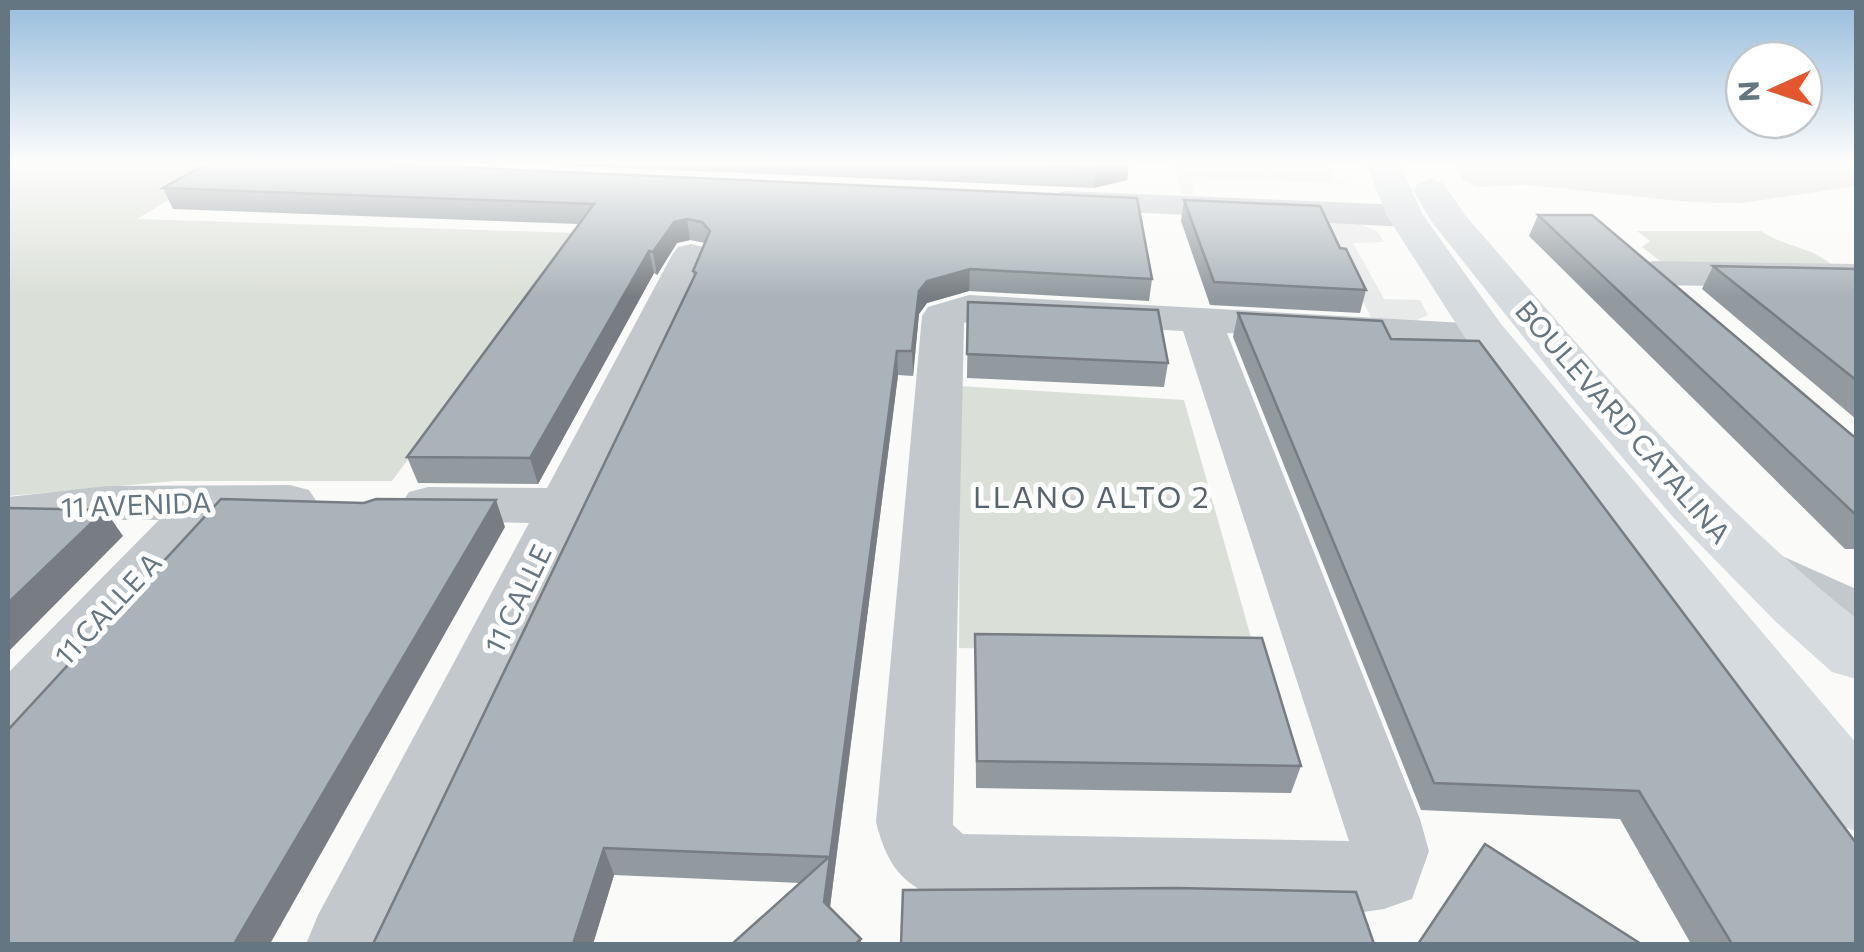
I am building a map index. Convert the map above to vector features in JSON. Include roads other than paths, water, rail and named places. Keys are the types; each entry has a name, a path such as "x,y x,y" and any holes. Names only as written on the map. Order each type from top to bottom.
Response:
{"street":[{"path":"1236,208 1404,216 1440,235 1493,298 1534,321"},
{"name":"BOULEVARD CATALINA","path":"1401,208 1486,334 1730,636 1831,752 1856,798"},
{"name":"BOULEVARD CATALINA","path":"1443,208 1610,412 1730,545 1792,603 1856,654"},
{"path":"1812,242 1856,273"},
{"name":"11 CALLE","path":"348,944 691,255"},
{"path":"1696,310 1641,263 1856,273"},
{"path":"1201,320 1382,819 1390,851 1384,873 1343,878 956,870 920,846 914,822 943,316 968,307 1486,334"},
{"name":"11 AVENIDA","path":"8,515 107,503 209,501 564,506"},
{"name":"11 CALLE A","path":"8,716 209,501"},
{"path":"1730,545 1856,615"},
{"path":"1831,752 1791,710 1788,692 1794,678 1810,670 1856,672"}],"district":[{"name":"LLANO ALTO 2","path":"1092,498"}]}
